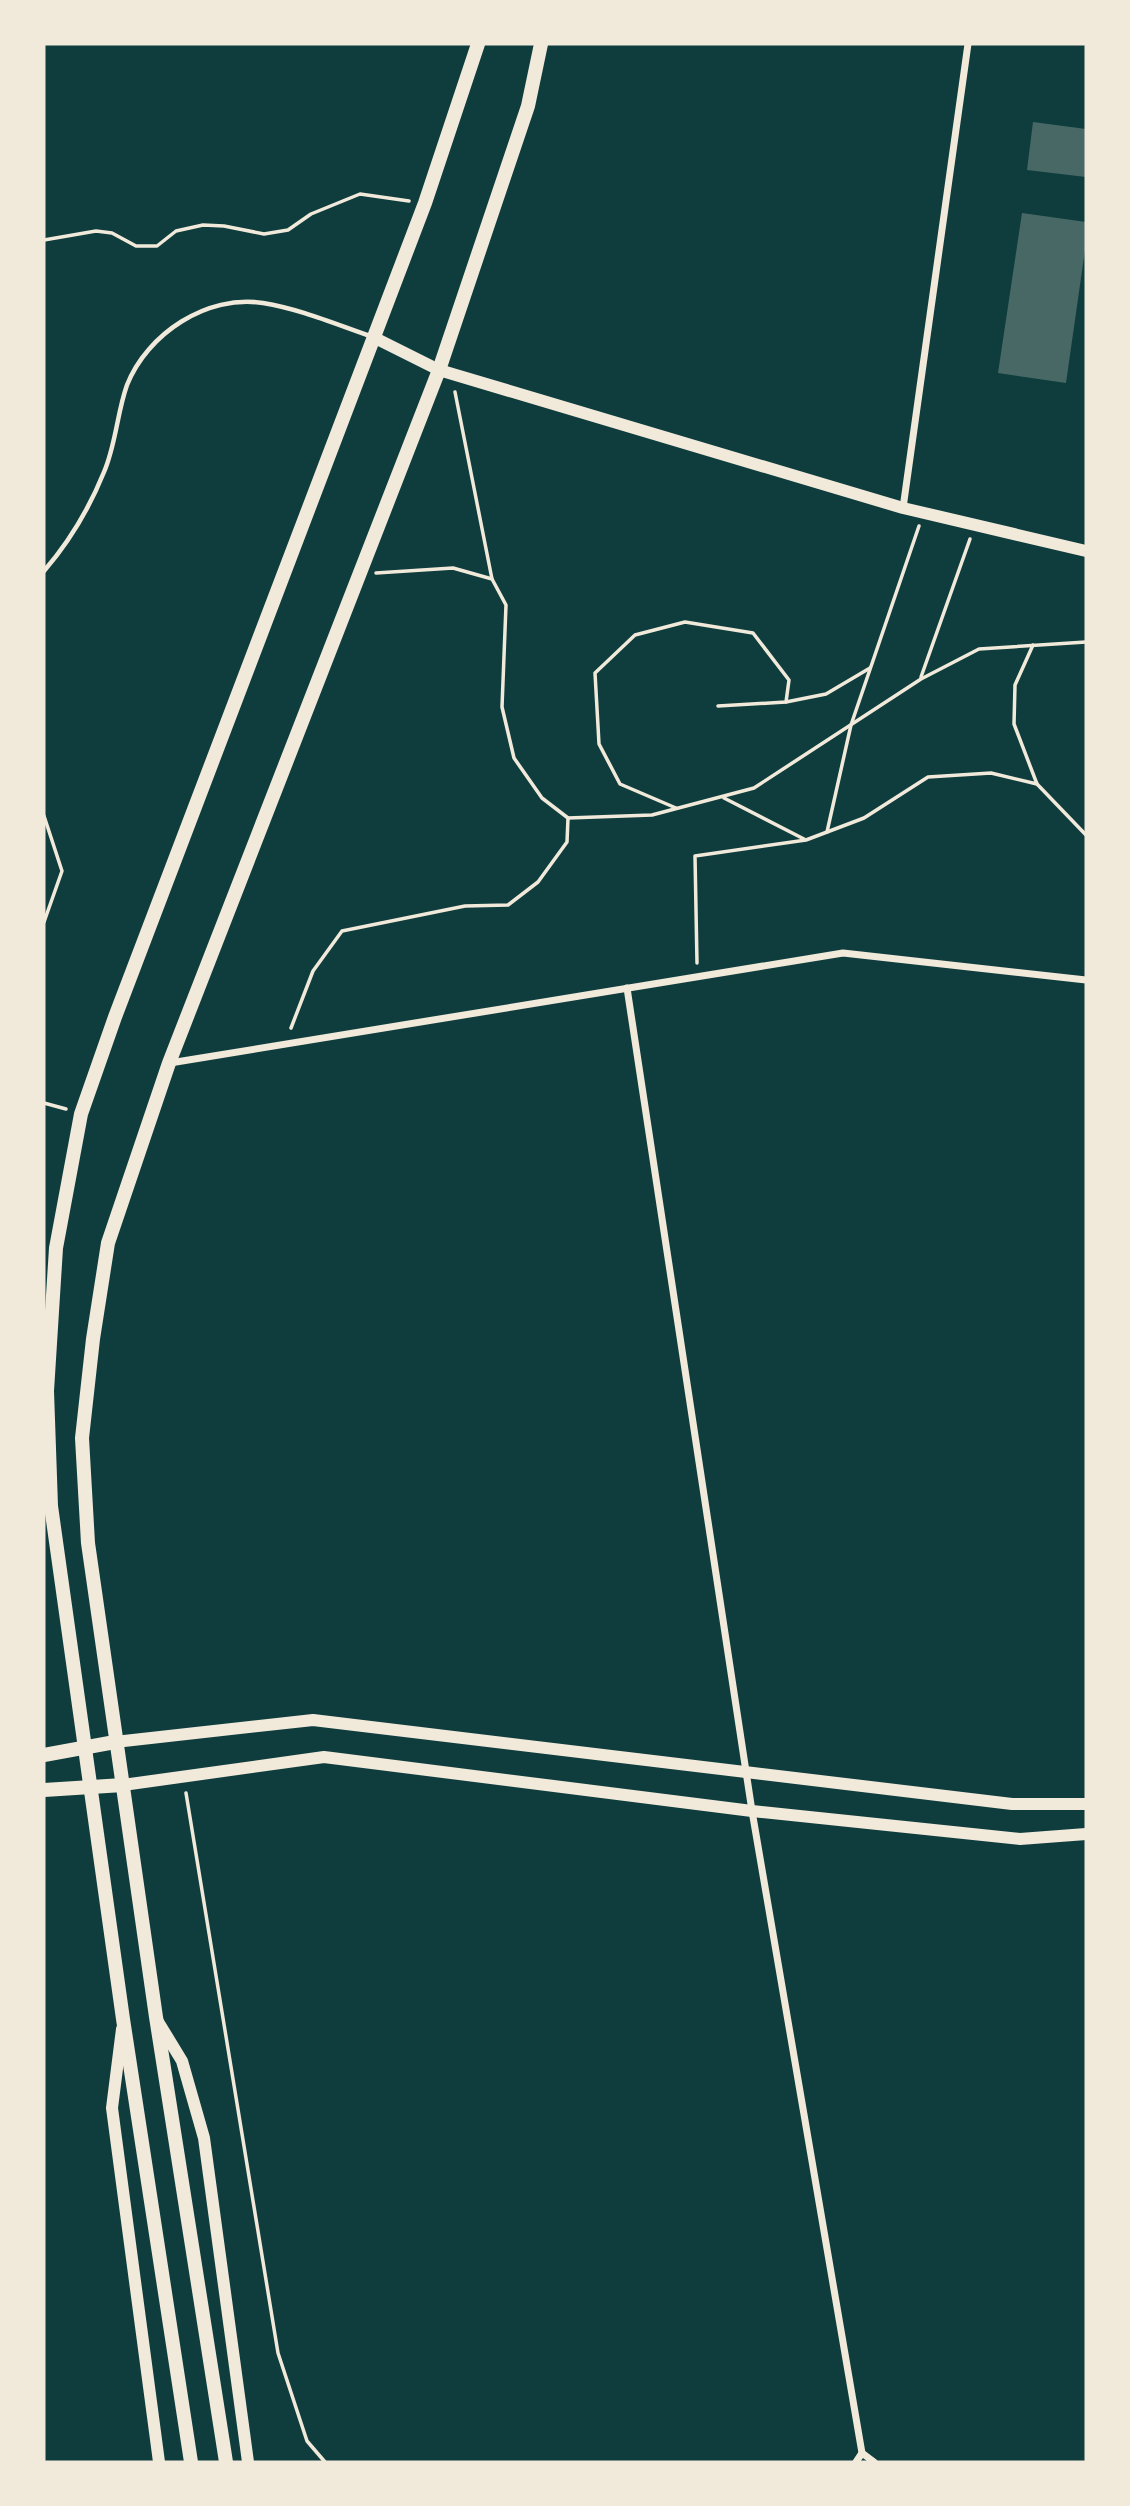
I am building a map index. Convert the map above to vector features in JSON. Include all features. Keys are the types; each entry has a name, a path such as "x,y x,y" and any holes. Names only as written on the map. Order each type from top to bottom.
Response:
{"main road":[{"path":"191,2462 123,2019 93,1786 51,1506 47,1391 56,1248 82,1114 120,1004 425,203 478,44"},
{"path":"226,2462 115,1742 88,1543 82,1438 108,1242 169,1063 360,574 445,372 528,106 541,44"},
{"path":"44,1755 115,1742"},
{"path":"44,1790 123,1785"}],"street":[{"path":"903,508 968,44"},
{"path":"373,337 445,372 903,508 1086,551"},
{"path":"169,1063 843,953 1086,980"},
{"path":"627,988 752,1811 862,2453 874,2462"},
{"path":"115,1742 313,1720 1012,1804 1086,1804"},
{"path":"123,1785 324,1757 752,1811 1020,1839 1086,1834"},
{"path":"156,2017 181,2061 204,2137 248,2462"},
{"path":"123,2019 112,2108 159,2462"},
{"path":"856,2462 862,2453"}],"lane":[{"path":"44,571 66,545 105,470 133,372 145,352 170,328 197,313 261,303 373,337"}],"path":[{"path":"44,240 96,231 112,233 136,246 157,246 176,231 203,225 264,234 288,230 311,214 360,194 425,203"},
{"path":"445,372 492,579 506,604 502,706 514,758 542,798 568,818 652,815 754,789 921,679 979,649 1086,642"},
{"path":"828,832 851,725 923,513"},
{"path":"921,679 974,525"},
{"path":"360,574 453,568 492,579"},
{"path":"678,808 620,783 599,744 595,673 635,635 685,622 753,634 789,680 786,702"},
{"path":"1033,644 1015,685 1014,724 1037,784 1086,835"},
{"path":"718,706 786,702 826,694 870,667"},
{"path":"698,977 695,856 806,840 864,818 928,777 991,773 1037,784"},
{"path":"722,797 806,840"},
{"path":"44,816 62,871 44,922"},
{"path":"286,1044 313,971 342,931 465,906 508,905 538,882 567,842 568,818"},
{"path":"183,1776 278,2353 307,2441 325,2462"}],"building":[{"path":"1033,122 1086,129 1086,177 1027,170"},
{"path":"1022,213 1086,222 1086,243 1066,383 998,373"}]}
